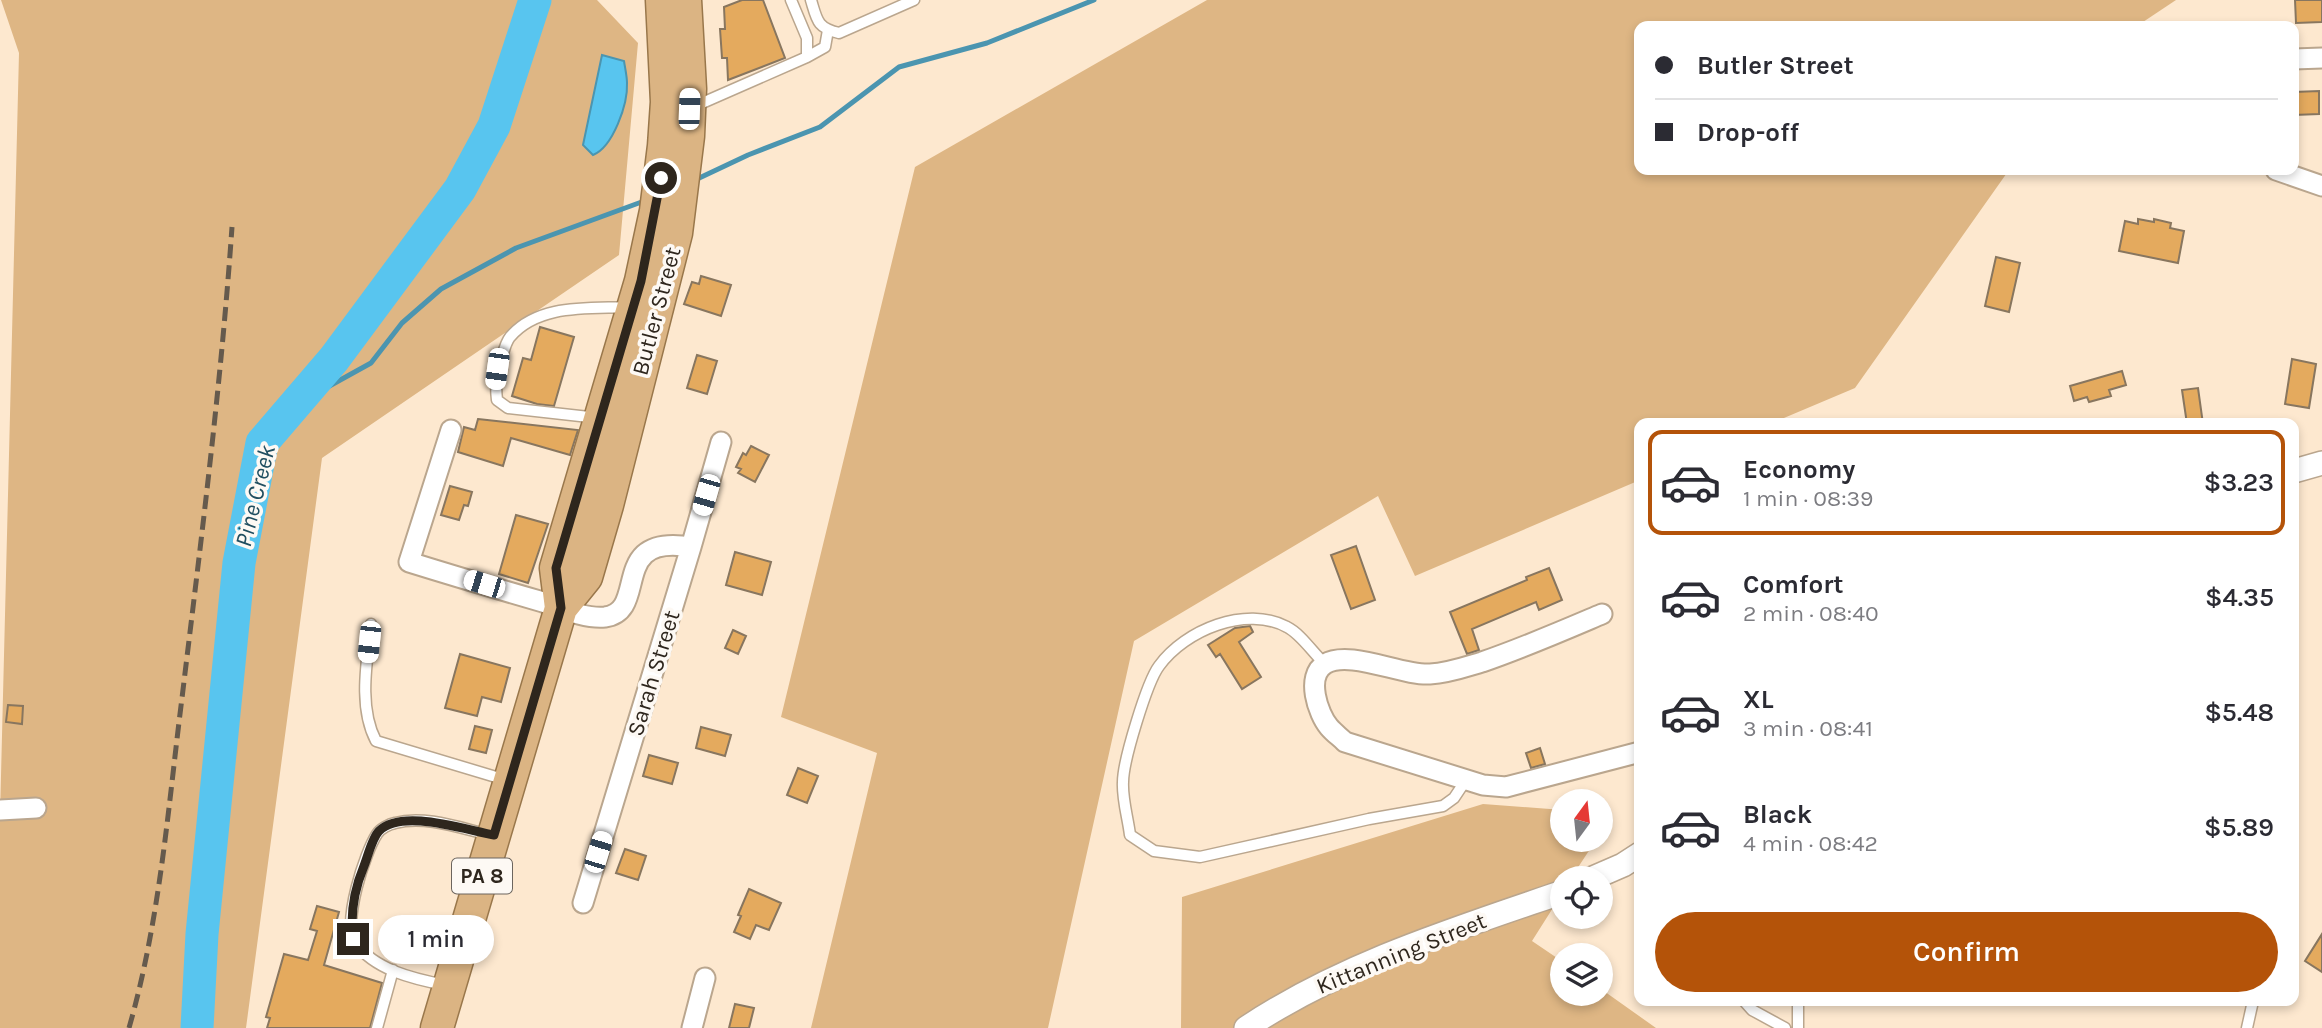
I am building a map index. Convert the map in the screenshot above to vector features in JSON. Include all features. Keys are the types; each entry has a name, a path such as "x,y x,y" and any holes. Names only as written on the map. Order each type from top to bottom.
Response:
{"highway":[{"name":"Butler Street","path":"561,608 556,568 633,307 663,239 686,168 666,53 662,0"},
{"name":"Butler Street","path":"681,130 688,43 685,0"},
{"name":"Butler Street","path":"437,1028 561,608 586,577 607,505 663,239"}],"street":[{"path":"2299,59 2322,58"},
{"path":"2290,175 2322,186"},
{"path":"451,430 410,562 594,616 611,615 623,606 642,556 664,545 691,547"},
{"name":"Sarah Street","path":"583,903 721,442"},
{"path":"2299,470 2322,463"},
{"path":"1602,614 1520,649 1448,673 1426,675 1343,659 1325,664 1316,674 1314,687 1328,726 1345,742 1466,780 1506,787 1634,754"},
{"path":"0,811 36,808"},
{"path":"1613,869 1634,858"},
{"name":"Kittanning Street","path":"1246,1028 1279,1006 1346,972 1550,896"},
{"path":"692,1028 705,978"}],"lane":[{"path":"791,0 807,38 807,57"},
{"path":"811,0 819,24 839,33 914,0"},
{"path":"884,12 886,0"},
{"path":"681,130 825,47 828,30"},
{"path":"600,418 508,408 497,400 497,369 508,339 521,327 552,312 585,307 633,307"},
{"path":"1325,664 1289,628 1264,617 1245,618 1222,624 1195,635 1177,647 1158,667 1138,716 1122,782 1130,835 1154,852 1200,857 1356,821 1443,806 1454,798 1466,780"},
{"path":"371,624 366,695 369,722 376,741 510,781"},
{"path":"449,986 411,978 367,956 353,939 350,918 359,879 378,832 392,823 416,820 494,835"},
{"path":"377,1028 393,970"},
{"path":"1748,1006 1768,1021 1785,1028"},
{"path":"1798,1006 1798,1028"},
{"path":"2247,1028 2252,1006"}],"shaded area":[{"path":"1,0 597,0 638,43 619,255 322,458 246,1028 0,1028 0,816 19,53"},
{"path":"1207,0 2176,0 2144,21 1634,21 1634,175 2005,175 1855,388 1784,418 1634,418 1634,483 1415,576 1378,496 1134,641 1048,1028 811,1028 877,753 781,717 915,167"},
{"path":"1483,804 1550,809 1550,852 1588,852 1579,866 1550,866 1550,913 1532,941 1550,953 1550,1006 1613,1006 1613,998 1656,1028 1181,1028 1182,897"}],"water":[{"path":"602,55 624,61 627,92 613,134 593,155 583,145"}],"building":[{"path":"742,0 763,0 785,58 728,80 727,58 722,58 720,29 725,29 724,7"},
{"path":"2295,0 2322,0 2322,22 2296,21"},
{"path":"2319,91 2319,114 2299,115 2299,92"},
{"path":"2138,219 2171,223 2170,228 2184,231 2178,263 2119,251 2125,221 2138,224"},
{"path":"1996,257 2020,263 2009,312 1985,306"},
{"path":"701,276 731,285 721,316 684,304 692,282 699,284"},
{"path":"540,327 574,337 554,406 512,396 523,358 531,360"},
{"path":"697,355 717,361 707,394 687,388"},
{"path":"2292,359 2316,364 2309,408 2285,404"},
{"path":"2122,371 2126,385 2109,390 2111,396 2089,402 2087,397 2074,401 2070,386"},
{"path":"2198,388 2202,418 2186,418 2182,390"},
{"path":"478,419 578,430 570,455 511,438 503,466 458,452 464,427 475,430"},
{"path":"751,446 769,455 755,482 738,473 741,469 736,467 743,453 746,455"},
{"path":"450,486 472,492 468,506 464,505 459,520 441,515"},
{"path":"516,515 548,524 528,583 499,574"},
{"path":"1356,546 1375,600 1351,609 1331,555"},
{"path":"735,552 771,562 762,595 726,585"},
{"path":"1549,568 1562,600 1539,610 1536,602 1472,629 1479,650 1467,654 1450,612"},
{"path":"1250,626 1253,632 1239,642 1261,677 1242,689 1220,654 1216,657 1208,645 1235,628"},
{"path":"733,630 746,636 738,654 725,648"},
{"path":"460,654 510,668 501,702 482,697 477,716 445,708"},
{"path":"8,705 23,706 22,724 6,722"},
{"path":"475,726 492,730 486,753 469,749"},
{"path":"701,727 731,735 725,756 696,748"},
{"path":"1540,748 1545,764 1531,768 1526,753"},
{"path":"649,755 678,763 672,784 643,776"},
{"path":"798,768 818,776 807,803 787,795"},
{"path":"625,849 646,856 638,880 616,873"},
{"path":"749,889 781,903 769,930 756,925 750,939 734,932"},
{"path":"317,906 339,912 324,965 382,983 370,1028 267,1028 270,1018 266,1017 284,954 308,960 317,931 310,929"},
{"path":"2322,934 2322,972 2305,961"},
{"path":"735,1004 754,1008 749,1028 729,1028"}],"waterway":[{"name":"Pine Creek","path":"197,1028 202,934 239,563 262,443 334,359 460,189 494,126 535,0"},
{"path":"695,180 748,155 820,127 899,67 987,43 1094,0"},
{"path":"295,405 371,363 402,323 441,289 516,248 647,200"}],"railway":[{"path":"129,1028 156,905 167,822 210,463 232,227"}],"route":[{"path":"353,939 350,918 359,879 378,832 392,823 416,820 494,835 561,608 556,568 641,281 661,178"}]}
